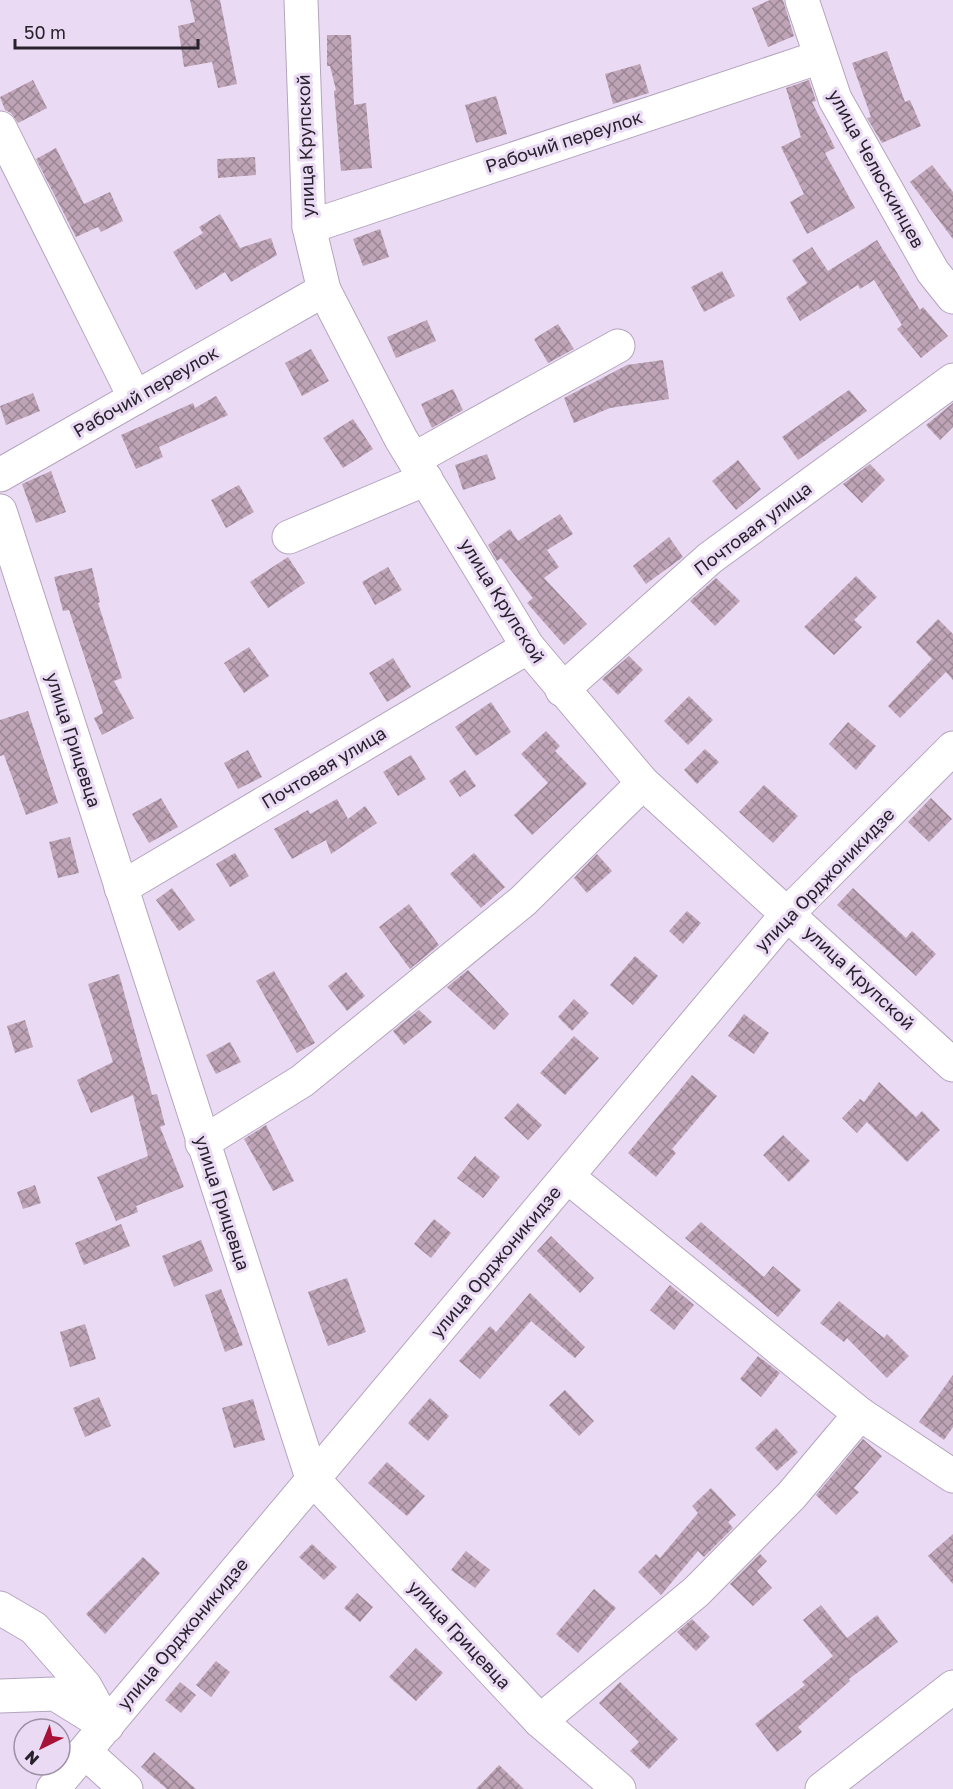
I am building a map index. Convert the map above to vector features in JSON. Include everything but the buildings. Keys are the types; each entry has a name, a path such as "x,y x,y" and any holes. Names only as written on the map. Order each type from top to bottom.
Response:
{"street":[{"name":"улица Крупской","path":"301,0 309,227 324,290 420,469 528,647 562,690 643,783 953,1065"},
{"name":"улица Челюскинцев","path":"802,0 835,99 933,272 953,297"},
{"name":"Рабочий переулок","path":"309,227 820,57"},
{"path":"0,128 135,398"},
{"name":"Рабочий переулок","path":"0,475 324,290"},
{"path":"289,537 420,469 618,346"},
{"name":"Почтовая улица","path":"562,690 710,558 953,380"},
{"name":"улица Грицевца","path":"0,511 202,1143 312,1478 540,1721 619,1789"},
{"name":"Почтовая улица","path":"121,888 528,647"},
{"name":"улица Орджоникидзе","path":"53,1789 788,913 953,748"},
{"path":"202,1143 302,1081 514,909 643,783"},
{"path":"568,1177 860,1414 953,1476"},
{"path":"540,1721 696,1592 791,1496 860,1414"},
{"path":"0,1608 34,1628 85,1686 107,1726"},
{"path":"822,1789 953,1687"},
{"path":"0,1696 55,1694 107,1726"},
{"path":"85,1752 126,1789"}]}
